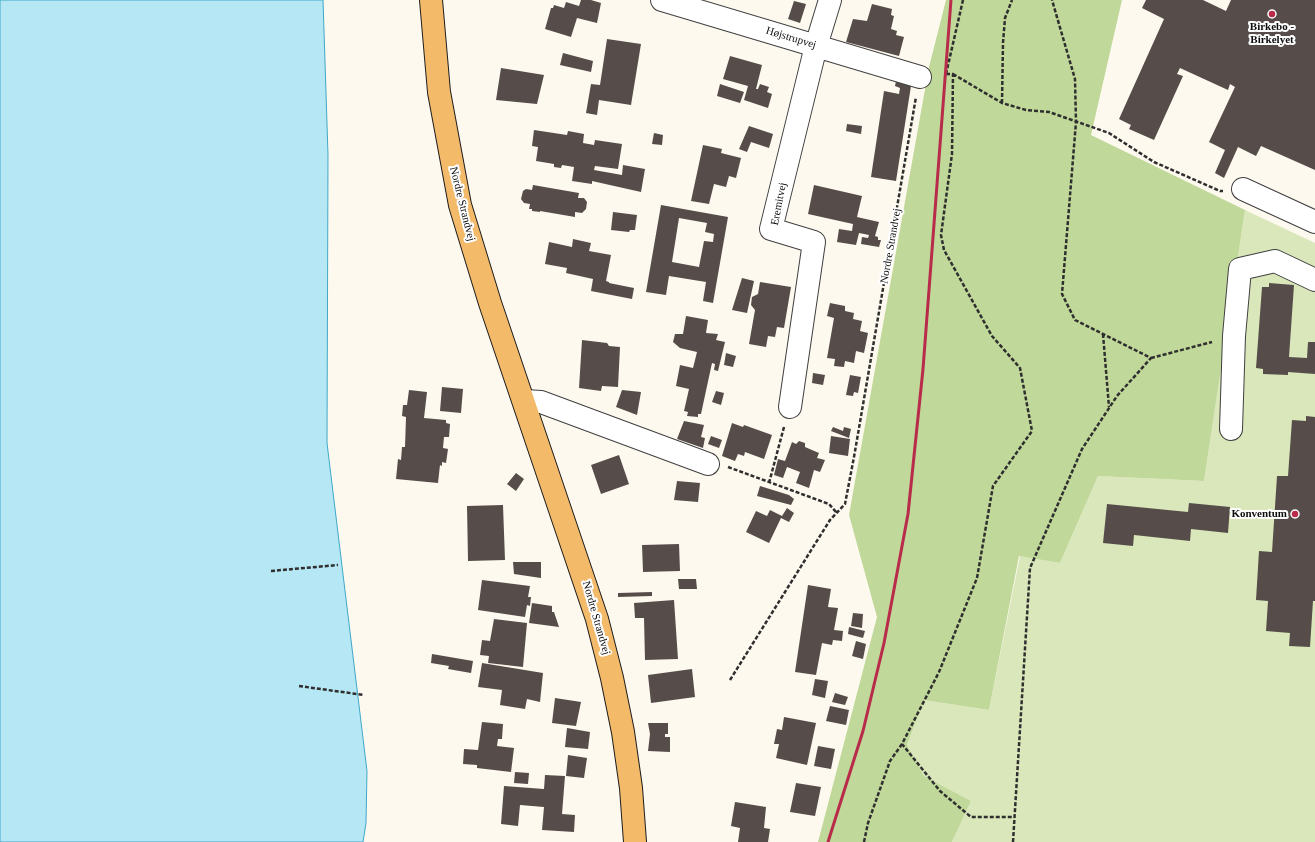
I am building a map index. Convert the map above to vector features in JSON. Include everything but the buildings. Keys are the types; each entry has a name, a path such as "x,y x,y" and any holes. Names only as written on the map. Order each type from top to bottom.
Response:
{"main road":[{"name":"Nordre Strandvej","path":"431,0 439,92 460,205 490,303 589,593 606,650 626,753 635,842"}],"street":[{"name":"Højstrupvej","path":"662,0 920,77"},
{"name":"Eremitvej","path":"790,407 814,242 771,229 816,46 830,0"},
{"path":"1243,189 1315,222"},
{"path":"1231,429 1234,336 1240,269 1275,261 1315,280"},
{"path":"524,401 541,402 708,464"}],"path":[{"path":"946,74 964,0"},
{"path":"1002,104 1004,24 1012,0"},
{"path":"1052,0 1075,79 1076,122 1062,294 1076,320 1151,358"},
{"path":"864,842 868,823 890,761 902,744 939,672 977,578 993,486 1032,431 1020,368 992,336 944,250 941,235 952,154 953,74"},
{"path":"920,77 953,74 1002,104 1026,110 1049,112 1109,133 1154,162 1220,192 1243,189"},
{"name":"Nordre Strandvej","path":"730,680 830,520 845,504 920,77"},
{"path":"1103,334 1109,407"},
{"path":"1013,842 1030,568 1082,449 1117,396 1151,358 1234,336"},
{"path":"769,483 790,407"},
{"path":"708,464 731,467 769,483 829,504 837,513"},
{"path":"271,571 338,565"},
{"path":"299,686 364,695"},
{"path":"902,744 940,791 971,817 1015,817"}],"green space":[{"path":"946,0 1122,0 1091,135 1245,210 1204,481 1098,476 1060,563 1019,556 989,710 924,700 907,745 924,776 971,801 952,842 818,842 877,617 849,515 929,67"},
{"path":"1245,210 1315,243 1315,842 952,842 971,801 924,776 907,745 924,700 989,710 1020,556 1060,563 1098,476 1204,481"}],"water":[{"path":"0,0 323,0 328,155 327,443 367,771 366,823 363,842 0,842"}],"railway":[{"path":"828,842 863,731 884,643 908,514 923,369 951,0"}],"place":[{"name":"Birkebo - Birkelyet","path":"1272,14"},
{"name":"Konventum","path":"1295,514"}]}
